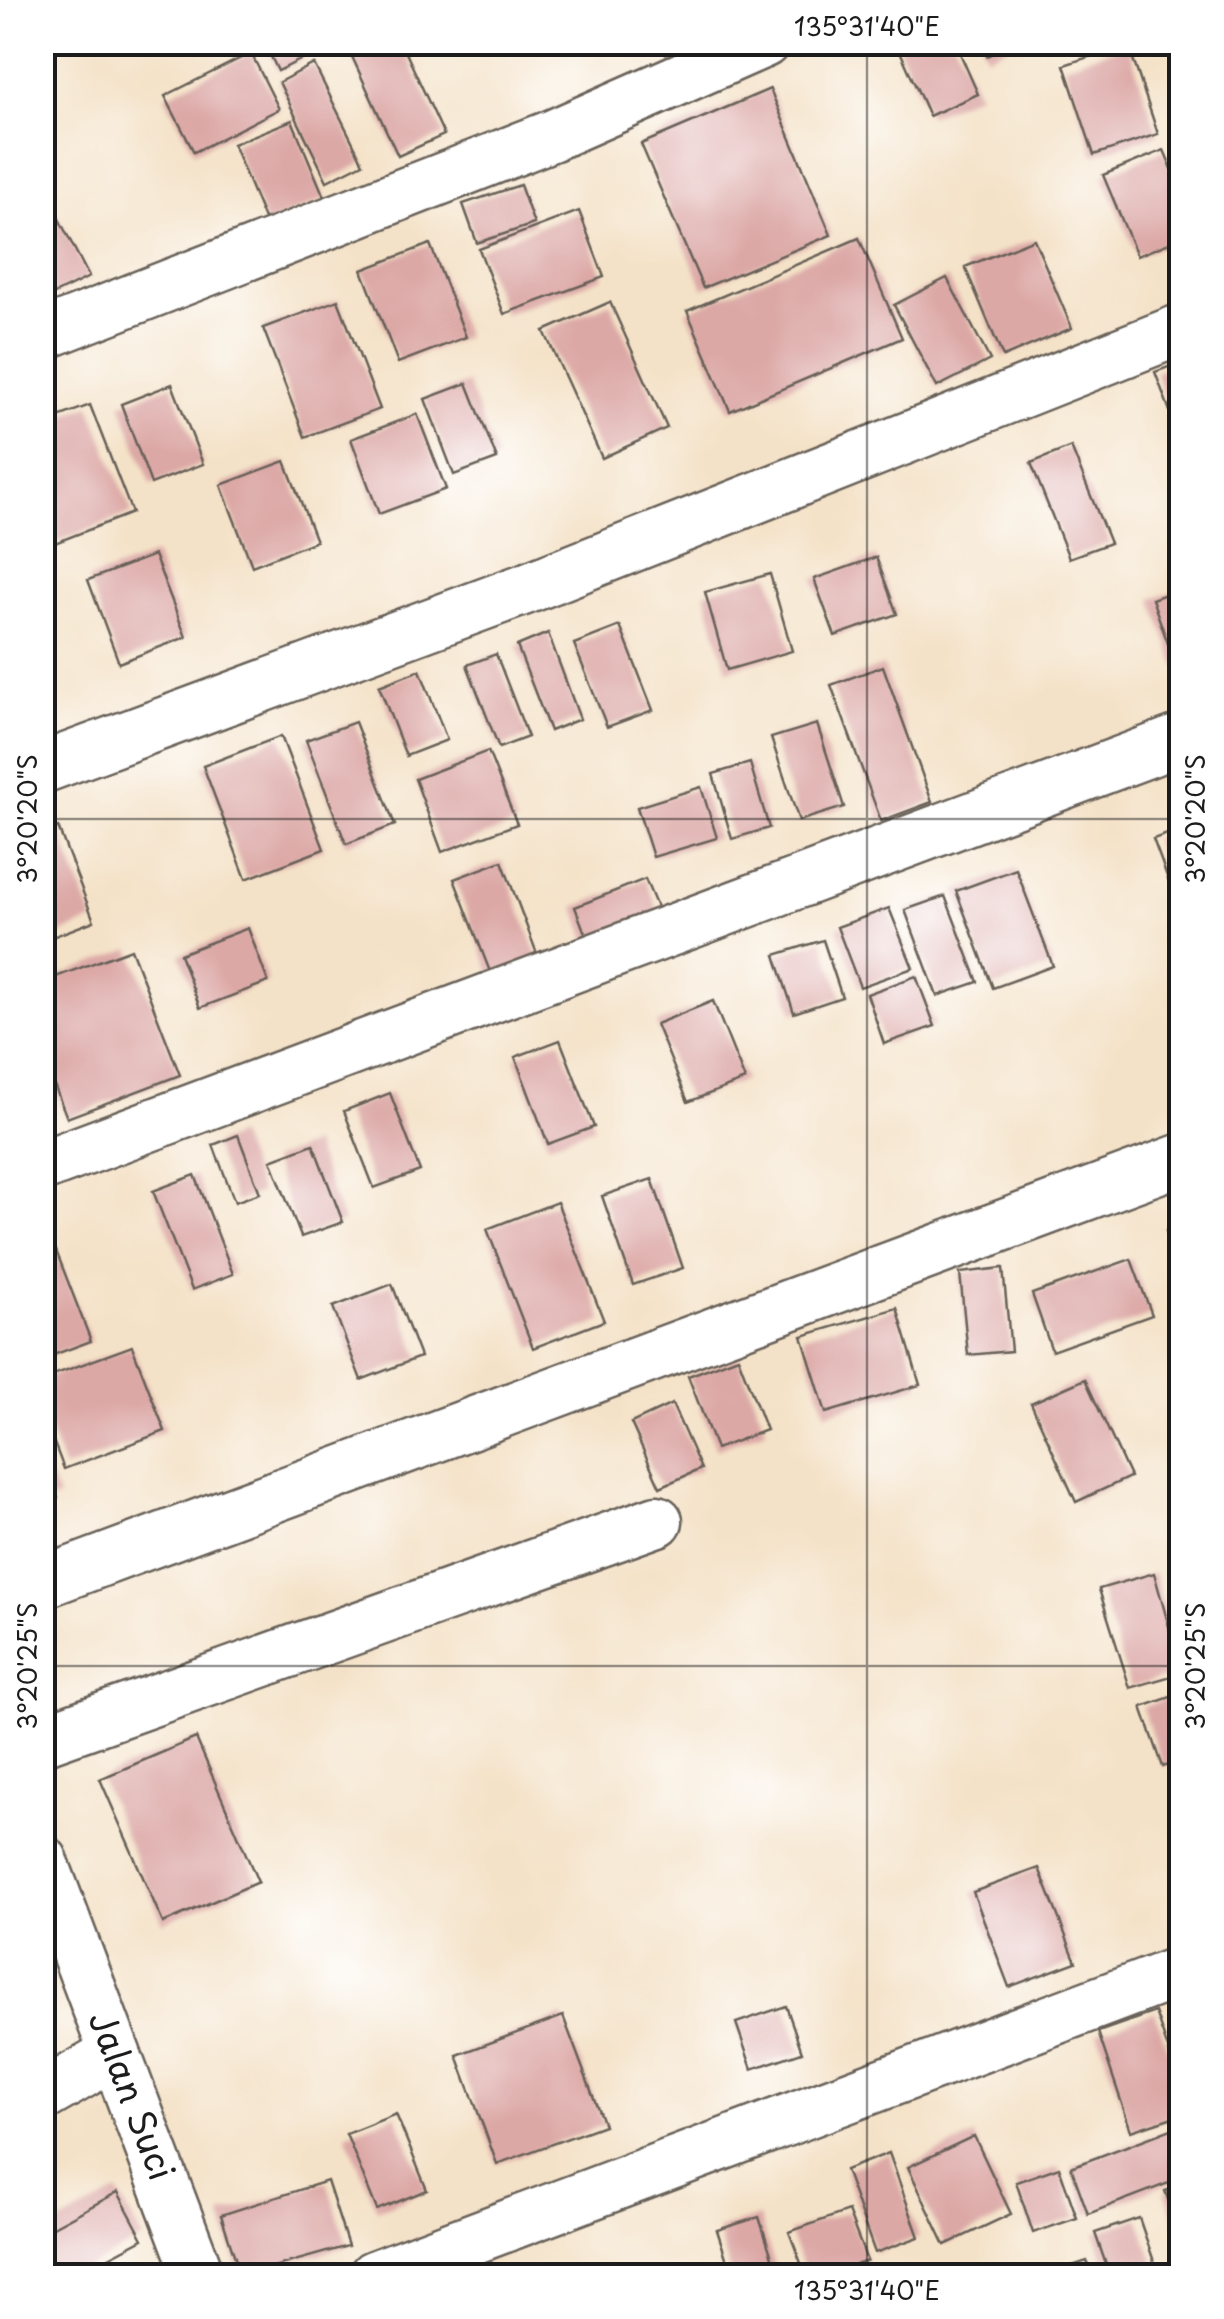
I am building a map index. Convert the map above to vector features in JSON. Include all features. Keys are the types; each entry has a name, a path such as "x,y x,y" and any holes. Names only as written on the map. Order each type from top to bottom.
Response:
{"street":[{"path":"42,335 551,136 764,42"},
{"path":"42,768 544,582 1182,329"},
{"path":"42,1166 1182,739"},
{"path":"42,1583 1182,1159"},
{"path":"42,1740 657,1521"},
{"name":"Jalan Suci","path":"42,1860 199,2276"},
{"path":"374,2276 1182,1971"},
{"path":"42,2096 114,2054"}],"building":[{"path":"264,42 336,42 278,71"},
{"path":"366,42 401,42 444,135 398,156 349,50"},
{"path":"896,42 955,42 978,94 929,116"},
{"path":"981,42 1017,42 987,56"},
{"path":"1128,44 1158,134 1094,155 1064,65"},
{"path":"251,53 279,109 194,152 165,96"},
{"path":"314,64 363,163 327,181 279,82"},
{"path":"770,89 831,235 703,288 641,144"},
{"path":"292,120 325,199 266,224 233,144"},
{"path":"1164,150 1182,192 1182,238 1137,256 1103,175"},
{"path":"520,185 534,224 477,243 463,204"},
{"path":"42,186 89,277 42,300"},
{"path":"579,211 604,277 504,314 479,249"},
{"path":"859,238 902,338 730,411 687,311"},
{"path":"1034,239 1072,328 1003,357 965,267"},
{"path":"430,244 466,337 398,363 362,270"},
{"path":"947,278 990,360 937,387 894,305"},
{"path":"338,300 380,409 305,437 263,328"},
{"path":"610,302 667,428 602,458 544,331"},
{"path":"1182,362 1182,440 1181,440 1155,372"},
{"path":"467,383 497,459 454,475 425,399"},
{"path":"172,384 203,464 151,484 121,404"},
{"path":"90,405 132,513 55,543 42,510 42,423"},
{"path":"417,414 446,489 379,514 351,439"},
{"path":"1071,447 1110,543 1069,558 1031,463"},
{"path":"285,461 316,541 252,566 221,485"},
{"path":"154,555 186,637 119,663 88,580"},
{"path":"876,557 897,614 835,636 814,579"},
{"path":"770,574 792,651 727,670 705,592"},
{"path":"1182,588 1182,664 1176,666 1152,599"},
{"path":"620,626 653,710 607,727 574,644"},
{"path":"548,633 580,719 550,731 517,646"},
{"path":"496,654 528,737 499,748 467,665"},
{"path":"883,666 932,802 881,821 831,685"},
{"path":"420,670 447,740 406,756 379,686"},
{"path":"355,722 395,825 346,844 306,740"},
{"path":"817,724 844,807 799,821 771,738"},
{"path":"281,736 324,849 246,879 203,766"},
{"path":"488,751 517,824 442,852 415,779"},
{"path":"750,763 769,828 732,839 713,774"},
{"path":"701,787 717,838 653,857 637,807"},
{"path":"58,827 94,921 42,941 42,832"},
{"path":"1182,829 1182,914 1181,914 1153,839"},
{"path":"502,861 539,959 492,977 454,879"},
{"path":"1016,869 1053,966 993,988 956,891"},
{"path":"645,879 659,912 588,941 575,907"},
{"path":"945,896 978,982 937,996 905,910"},
{"path":"889,908 913,968 860,987 837,927"},
{"path":"248,928 268,982 200,1008 180,954"},
{"path":"823,940 842,997 794,1013 775,955"},
{"path":"131,949 180,1075 67,1118 42,1054 42,982"},
{"path":"916,976 935,1026 884,1044 867,994"},
{"path":"713,1001 745,1080 688,1102 656,1024"},
{"path":"560,1040 594,1127 548,1144 515,1057"},
{"path":"390,1093 420,1171 374,1188 344,1111"},
{"path":"238,1135 260,1193 235,1202 213,1145"},
{"path":"313,1144 343,1222 301,1237 271,1160"},
{"path":"195,1175 233,1274 192,1290 153,1191"},
{"path":"652,1179 683,1268 633,1285 602,1196"},
{"path":"557,1202 604,1321 533,1348 487,1229"},
{"path":"43,1217 91,1341 48,1357 42,1344"},
{"path":"1182,1226 1182,1275 1181,1276 1166,1231"},
{"path":"1131,1259 1152,1315 1052,1351 1032,1294"},
{"path":"1003,1268 1011,1351 968,1355 960,1273"},
{"path":"392,1284 420,1357 361,1380 333,1307"},
{"path":"897,1308 920,1385 826,1413 802,1336"},
{"path":"132,1346 165,1431 64,1469 42,1412 42,1379"},
{"path":"738,1357 766,1430 716,1449 688,1376"},
{"path":"1085,1379 1130,1477 1076,1502 1031,1403"},
{"path":"672,1404 701,1469 660,1487 631,1423"},
{"path":"42,1459 58,1498 42,1504"},
{"path":"1154,1573 1182,1673 1130,1688 1099,1589"},
{"path":"1182,1693 1182,1761 1163,1767 1142,1707"},
{"path":"196,1738 258,1882 163,1923 100,1779"},
{"path":"1039,1868 1076,1962 1009,1987 973,1892"},
{"path":"786,2006 802,2052 752,2069 736,2023"},
{"path":"1155,2012 1182,2089 1182,2114 1131,2131 1098,2032"},
{"path":"563,2016 604,2125 497,2164 457,2055"},
{"path":"396,2114 427,2190 377,2210 346,2134"},
{"path":"1182,2125 1182,2178 1088,2214 1071,2167"},
{"path":"974,2136 1011,2214 945,2245 908,2167"},
{"path":"889,2153 919,2237 875,2253 845,2170"},
{"path":"1059,2167 1077,2218 1033,2233 1016,2182"},
{"path":"327,2181 348,2246 241,2276 221,2215"},
{"path":"1182,2185 1182,2234 1181,2235 1165,2191"},
{"path":"118,2192 143,2239 73,2276 42,2276 42,2233"},
{"path":"848,2211 867,2261 824,2276 806,2276 789,2232"},
{"path":"759,2217 778,2276 732,2276 717,2230"},
{"path":"1139,2218 1159,2276 1110,2276 1095,2233"},
{"path":"1087,2261 1092,2276 1042,2276"}]}
